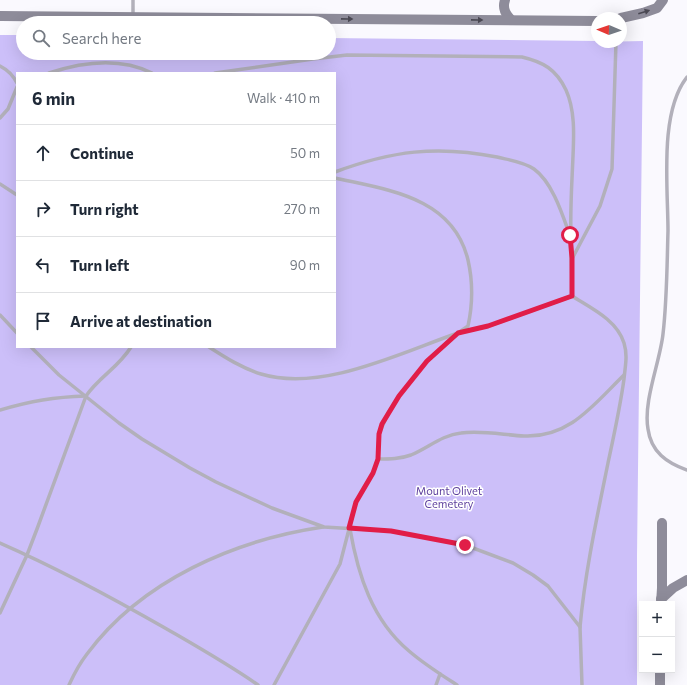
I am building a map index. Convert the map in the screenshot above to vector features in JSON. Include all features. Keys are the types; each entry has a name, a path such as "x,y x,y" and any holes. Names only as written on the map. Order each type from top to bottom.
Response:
{"main road":[{"path":"505,0 503,5 505,12 511,20"},
{"path":"627,17 657,8 663,0"},
{"path":"0,16 16,16"},
{"path":"336,19 591,21"},
{"path":"661,601 662,523"},
{"path":"662,601 673,588 687,580"},
{"path":"662,584 673,588"},
{"path":"660,673 660,685"}],"lane":[{"path":"133,0 133,16"},
{"path":"572,258 600,206 612,169 616,48"},
{"path":"336,56 347,55 522,58 541,62 555,73 565,89 570,101 574,134 570,235 572,258 572,296"},
{"path":"222,72 305,60"},
{"path":"52,72 60,69 100,63 129,64 150,72"},
{"path":"0,66 14,76 16,81"},
{"path":"687,77 682,83 674,99 670,114 667,188 668,232 663,334 650,396 647,427 651,441 660,454 667,461 687,470"},
{"path":"0,118 8,109 16,89"},
{"path":"336,172 381,157 430,150 455,151 511,160 527,165 542,177 548,185 570,235"},
{"path":"274,685 340,564 356,502 373,473 378,459 379,434 388,413 399,396 427,361 468,326 472,309 473,294 471,273 467,256 462,241 455,228 447,219 437,211 412,198 390,190 336,178"},
{"path":"0,184 16,194"},
{"path":"211,348 243,368 261,374 277,378 298,379 322,377 364,367 458,333 488,326 572,296"},
{"path":"572,296 612,323 619,332 626,352 620,409 592,546 582,608 580,627 582,685"},
{"path":"0,315 16,332"},
{"path":"32,348 59,375 125,427 190,468 272,508 324,527"},
{"path":"0,614 27,555 86,396 99,380 119,364 130,348"},
{"path":"378,459 396,459 411,455 446,436 461,433 471,432 525,436 553,433 570,425 624,375"},
{"path":"0,410 33,401 62,396 86,396"},
{"path":"68,685 86,654 103,635 130,608 170,580 213,558 242,546 267,538 324,527 391,531 435,538 465,545 506,560 533,575 548,586 580,627"},
{"path":"349,528 359,572 379,617 398,642 457,685"},
{"path":"0,543 27,555 130,608 232,667 258,685"},
{"path":"436,685 440,674"}],"green space":[{"name":"Mount Olivet Cemetery","path":"0,35 16,35 16,60 336,60 336,38 591,41 591,48 627,48 627,41 643,41 637,556 637,685 0,685"}],"route":[{"path":"465,545 435,538 391,531 349,528 356,502 373,473 378,459 379,434 382,424 399,396 427,361 458,333 488,326 572,296 572,245 570,235"}]}
